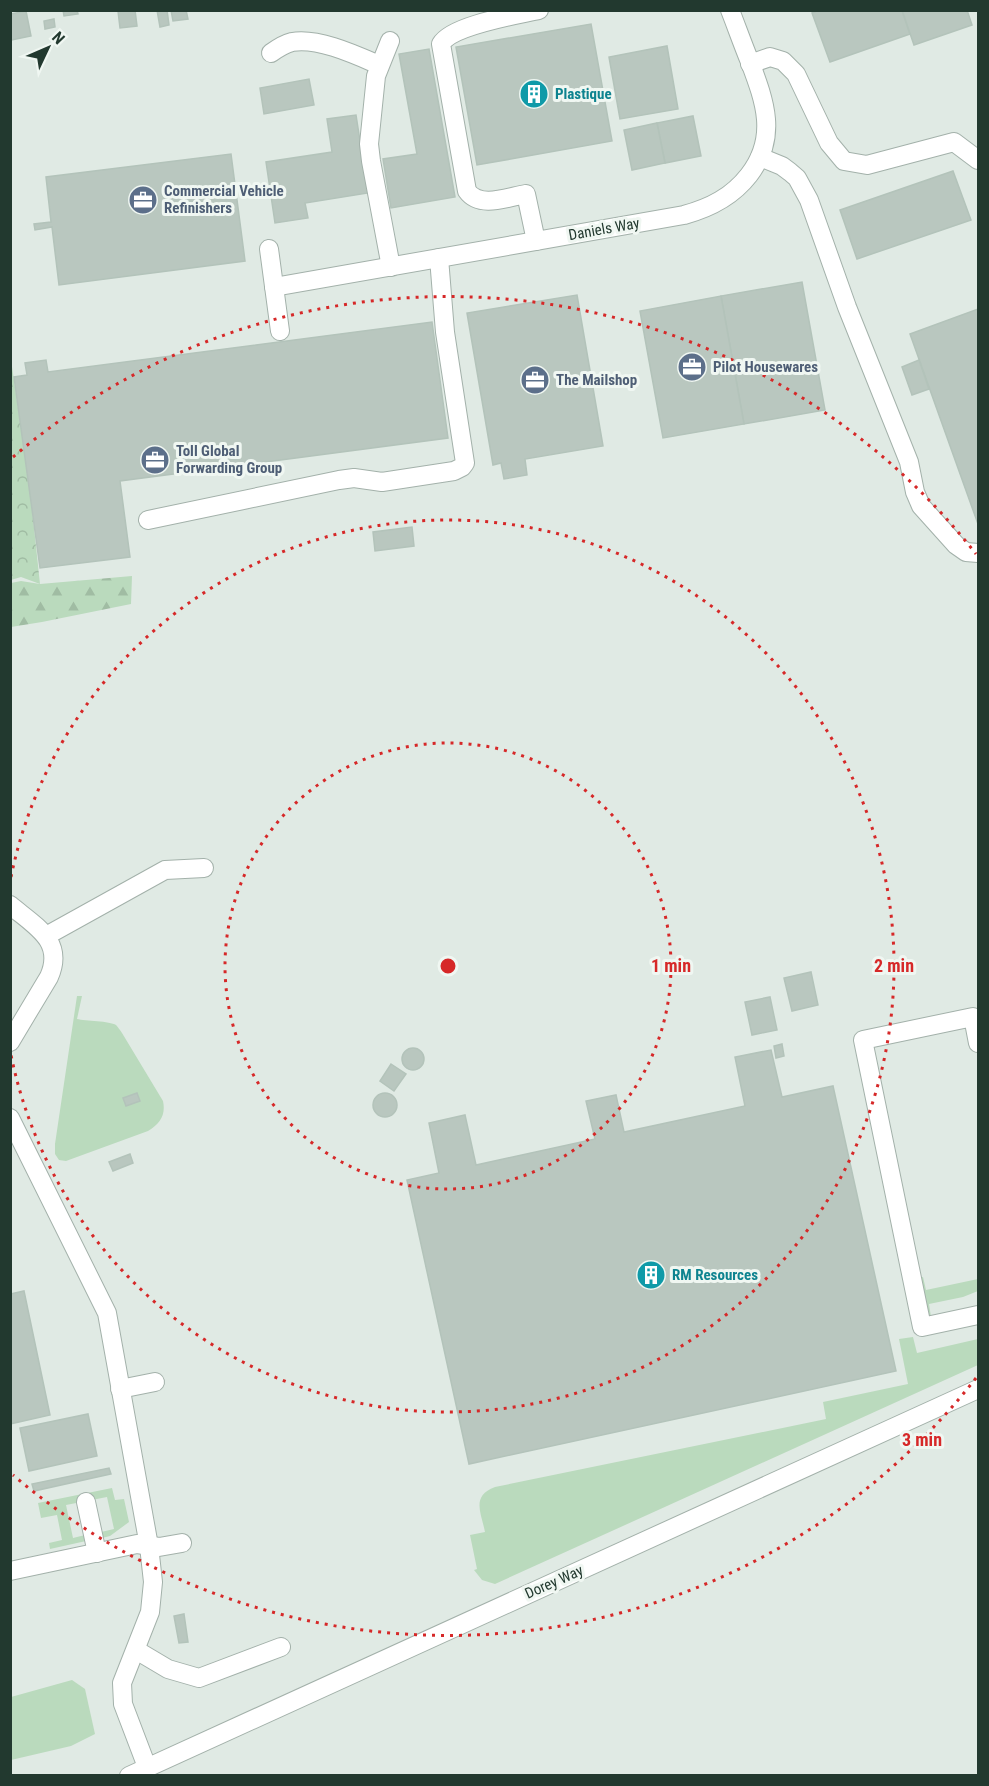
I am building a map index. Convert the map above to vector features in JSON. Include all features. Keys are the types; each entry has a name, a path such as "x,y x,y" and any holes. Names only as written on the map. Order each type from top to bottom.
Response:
{"street":[{"path":"536,241 526,194 483,201 471,196 467,191 441,44 447,38 478,23 539,10"},
{"name":"Daniels Way","path":"274,287 684,215 717,204 734,192 749,175 760,157 766,134 765,110 761,92 730,10"},
{"path":"390,41 376,76 369,144 391,267"},
{"path":"271,53 281,46 295,42 310,42 334,48 379,65"},
{"path":"750,64 770,57 783,61 796,74 830,143 844,160 867,165 954,142 978,160"},
{"path":"760,157 782,166 797,178 809,200 846,307 909,462 915,492 921,506 956,545 966,552 978,553"},
{"path":"269,249 280,331"},
{"path":"148,520 339,480 354,478 382,482 454,471 462,467 465,463 445,332 439,258"},
{"path":"46,936 165,870 204,868"},
{"path":"10,905 50,940 54,955 52,969 10,1042"},
{"path":"978,1043 973,1017 863,1040 922,1327 978,1315"},
{"path":"10,1118 107,1313 149,1546 153,1582 150,1617 122,1683 123,1704 147,1767"},
{"path":"120,1389 155,1382"},
{"name":"Dorey Way","path":"129,1776 978,1389"},
{"path":"86,1502 97,1553"},
{"path":"10,1571 137,1544 159,1547 182,1544"},
{"path":"136,1650 168,1669 199,1678 282,1647"}],"green space":[{"path":"10,353 30,490 40,584 21,577 11,580"},
{"path":"132,576 131,604 11,627 11,583 21,581 40,584"},
{"path":"77,996 82,996 77,1019 116,1025 163,1101 164,1111 159,1122 148,1131 66,1161 59,1160 55,1154 55,1144"},
{"path":"923,1277 926,1290 978,1279 978,1291 963,1297 929,1304 931,1317 927,1317 919,1278"},
{"path":"913,1337 917,1353 978,1339 978,1365 495,1584 482,1580 474,1570 477,1569 470,1535 485,1532 480,1500 483,1495 495,1487 826,1419 823,1402 908,1384 899,1339"},
{"path":"112,1488 115,1500 124,1499 129,1522 110,1536 102,1538 101,1532 114,1529 107,1497 66,1505 73,1538 85,1535 86,1541 50,1549 49,1543 62,1540 57,1515 41,1518 38,1503"},
{"path":"72,1680 85,1689 95,1734 71,1746 11,1760 11,1697"}],"building":[{"path":"63,10 77,10 78,14 64,16"},
{"path":"135,10 137,26 120,28 118,11"},
{"path":"157,10 167,10 169,25 160,27"},
{"path":"171,10 186,10 188,19 173,21"},
{"path":"819,10 902,10 910,34 830,62 812,13"},
{"path":"902,10 967,10 972,25 914,45"},
{"path":"26,11 31,36 11,40 10,14"},
{"path":"54,19 55,27 45,29 44,21"},
{"name":"Plastique","path":"591,24 612,141 477,165 456,47"},
{"path":"667,46 678,109 620,119 609,57"},
{"path":"429,49 455,197 391,208 383,159 417,154 399,54"},
{"path":"309,79 314,105 264,114 260,88"},
{"path":"356,115 368,193 305,203 308,218 275,223 266,162 332,152 327,119"},
{"path":"693,116 701,156 665,163 657,123"},
{"path":"657,123 665,163 632,170 624,130"},
{"name":"Commercial Vehicle Refinishers","path":"231,154 245,261 59,285 52,227 35,230 34,224 51,222 46,177"},
{"path":"953,171 971,220 857,259 840,210"},
{"path":"802,282 825,410 744,424 721,296"},
{"name":"The Mailshop","path":"577,295 603,446 525,459 527,475 504,479 501,463 493,465 467,313"},
{"name":"Pilot Housewares","path":"721,296 744,424 663,438 640,311"},
{"path":"978,309 978,524 910,334"},
{"name":"Toll Global Forwarding Group","path":"432,322 448,438 120,481 130,557 40,568 14,377 27,375 25,363 46,360 48,372"},
{"path":"919,360 929,389 912,395 902,367"},
{"path":"412,527 414,546 375,551 373,532"},
{"path":"811,972 818,1005 792,1011 784,978"},
{"path":"770,997 777,1030 752,1035 745,1002"},
{"path":"782,1044 784,1056 776,1058 774,1046"},
{"path":"413,1048 421,1051 424,1059 421,1067 413,1070 405,1067 402,1059 405,1051"},
{"name":"RM Resources","path":"771,1050 782,1097 833,1086 896,1371 469,1464 407,1180 439,1173 429,1123 465,1115 476,1165 595,1139 586,1101 616,1095 624,1132 745,1106 735,1057"},
{"path":"391,1064 406,1074 394,1091 380,1081"},
{"path":"137,1093 140,1101 126,1106 123,1098"},
{"path":"385,1093 390,1094 396,1100 396,1110 390,1116 385,1117 380,1116 374,1110 373,1105 374,1100 380,1094"},
{"path":"130,1154 133,1163 113,1171 109,1162"},
{"path":"24,1291 50,1415 10,1424 10,1294"},
{"path":"88,1414 97,1456 29,1471 20,1428"},
{"path":"109,1468 111,1474 34,1491 32,1484"},
{"path":"184,1614 188,1642 179,1643 174,1616"}],"place":[{"name":"Plastique","path":"534,94"},
{"name":"Commercial Vehicle Refinishers","path":"143,200"},
{"name":"Pilot Housewares","path":"692,367"},
{"name":"The Mailshop","path":"535,380"},
{"name":"Toll Global Forwarding Group","path":"155,460"},
{"name":"RM Resources","path":"651,1275"}]}
